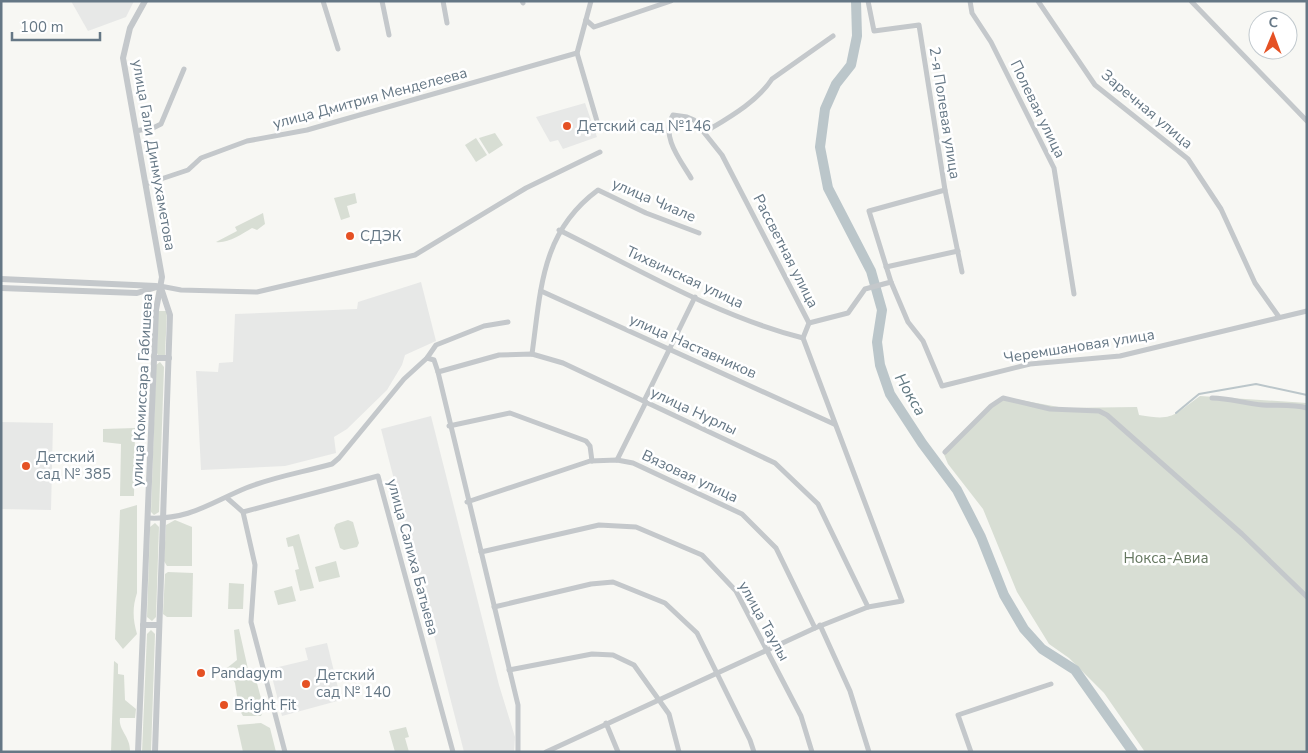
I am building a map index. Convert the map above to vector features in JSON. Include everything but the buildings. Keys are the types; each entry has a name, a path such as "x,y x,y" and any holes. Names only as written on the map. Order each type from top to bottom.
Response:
{"street":[{"name":"улица Гали Динмухаметова","path":"145,1 130,28 123,58 162,277 160,286"},
{"path":"323,1 338,49"},
{"path":"382,1 388,34"},
{"path":"443,1 447,23"},
{"path":"591,1 577,53 599,128"},
{"path":"586,20 594,27 672,1"},
{"name":"2-я Полевая улица","path":"868,1 874,31 919,26 945,190 869,211 891,282 908,322 923,341 942,386"},
{"name":"Полевая улица","path":"970,1 972,13 991,42 1054,168 1074,294"},
{"name":"Заречная улица","path":"1038,1 1095,85 1188,160 1221,209 1255,283 1279,317"},
{"path":"1191,1 1307,121"},
{"path":"705,132 732,115 766,88 772,79 833,36"},
{"name":"улица Дмитрия Менделеева","path":"146,184 188,170 201,158 248,141 307,130 577,53"},
{"path":"136,131 161,124 184,69"},
{"name":"Рассветная улица","path":"691,178 670,142 670,120 677,115 687,117 705,132 722,155 809,324 803,338"},
{"path":"1,279 143,284 181,290 257,292 415,255 525,189 600,152"},
{"name":"улица Чиале","path":"559,230 580,203 598,190 646,213 699,233"},
{"path":"945,190 962,272"},
{"path":"532,354 541,291 550,249 559,230"},
{"name":"Тихвинская улица","path":"559,230 695,297 764,328 803,338"},
{"path":"886,266 958,251"},
{"path":"12,279 12,288"},
{"path":"809,324 848,313 865,290 891,282"},
{"path":"1,288 137,293 160,286"},
{"name":"улица Комиссара Габишева","path":"138,752 156,310 160,286"},
{"name":"улица Комиссара Габишева","path":"155,752 170,315 160,286"},
{"name":"улица Наставников","path":"541,291 834,424"},
{"path":"617,460 668,349 695,297"},
{"name":"Черемшановая улица","path":"942,386 1030,364 1120,356 1307,311"},
{"path":"148,518 164,519 198,511 247,488 336,461 404,379 427,358 436,345 484,326 508,322"},
{"path":"546,752 559,749 606,723 817,627 868,606 902,601 803,338"},
{"name":"улица Нурлы","path":"438,372 499,355 532,354 563,363 775,463 818,504 868,606"},
{"path":"154,358 168,358"},
{"path":"427,358 434,360 438,372 467,502 482,552 518,705 518,752"},
{"path":"945,452 991,406 1003,398 1050,409 1099,411 1107,414 1242,534 1307,597"},
{"path":"1212,398 1230,398 1262,405 1307,408"},
{"path":"449,426 510,412 586,441 590,446 592,461"},
{"name":"Вязовая улица","path":"467,502 592,461 617,460 633,463 742,514 776,548 850,691 869,752"},
{"name":"улица Салиха Батыева","path":"243,512 378,476 453,752"},
{"path":"227,498 243,512 255,565 251,622 285,752"},
{"name":"улица Таулы","path":"482,552 599,525 636,527 702,555 736,591 801,716 812,752"},
{"path":"494,607 591,584 613,582 628,586 665,603 696,633 754,752"},
{"path":"143,625 159,625"},
{"path":"509,670 592,654 613,655 634,665 669,714 679,752"},
{"path":"971,752 958,715 1051,684"},
{"path":"606,723 618,752"}],"shaded area":[{"path":"71,1 134,1 126,17 88,31"},
{"name":"Детский сад №146","path":"585,103 597,137 563,149 558,140 550,142 536,117"},
{"path":"421,282 436,341 405,355 402,365 387,390 347,429 334,437 336,453 285,466 201,470 196,371 218,372 219,363 233,362 235,314 357,309 358,302"},
{"path":"431,416 499,685 515,737 514,752 464,752 381,429"},
{"name":"Детский сад № 385","path":"1,422 53,423 51,510 1,509"},
{"name":"Детский сад № 140","path":"327,643 341,700 282,716 270,669 308,660 305,648"}],"green space":[{"path":"495,133 503,145 489,154 479,138"},
{"path":"476,138 487,155 476,162 465,145"},
{"path":"355,193 357,203 347,206 350,217 341,220 334,198"},
{"path":"263,213 265,224 257,230 252,228 230,240 216,242 237,231 235,227"},
{"path":"158,311 167,311 165,355 158,355 157,353"},
{"path":"160,362 164,367 159,512 154,515 151,512 156,365"},
{"name":"Нокса-Авиа","path":"1200,396 1307,403 1307,752 1145,752 1104,693 1069,658 1049,644 1017,592 983,509 948,464 943,452 1003,397 1064,408 1137,407 1139,415 1166,417 1178,412"},
{"path":"135,428 134,496 120,496 121,444 103,442 103,429"},
{"path":"137,505 137,593 134,614 137,634 123,649 115,639 120,510"},
{"path":"175,520 192,527 192,566 167,566 164,561 166,525"},
{"path":"348,520 353,522 359,543 357,547 344,550 340,548 334,528 336,524"},
{"path":"155,523 159,527 156,617 152,621 147,617 150,527"},
{"path":"299,534 314,588 300,591 295,570 299,569 293,546 288,547 286,538"},
{"path":"336,561 340,577 319,582 315,567"},
{"path":"168,572 193,573 192,617 167,617 163,614 165,574"},
{"path":"229,583 244,584 243,609 228,609"},
{"path":"292,586 296,601 278,605 274,591"},
{"path":"239,629 248,669 254,672 262,702 265,706 261,716 243,716 239,709 235,683 227,668 237,660 234,630"},
{"path":"151,630 155,634 151,752 142,752 147,634"},
{"path":"114,661 118,664 118,674 124,675 125,700 136,709 135,718 120,718 121,726 129,742 130,752 111,752"},
{"path":"261,723 270,728 276,752 243,752 237,725"},
{"path":"406,727 409,737 405,738 409,752 395,752 389,731"}],"waterway":[{"name":"Нокса","path":"856,1 857,36 851,65 836,84 825,109 820,147 828,188 871,271 882,310 877,342 880,365 890,394 922,443 957,490 981,537 1004,595 1024,629 1042,649 1075,670 1133,752"},
{"path":"1176,413 1199,394 1256,384 1307,395"}],"place":[{"name":"Детский сад №146","path":"567,126"},
{"name":"СДЭК","path":"350,236"},
{"name":"Детский сад № 385","path":"26,466"},
{"name":"Pandagym","path":"201,673"},
{"name":"Детский сад № 140","path":"306,684"},
{"name":"Bright Fit","path":"224,705"}]}
